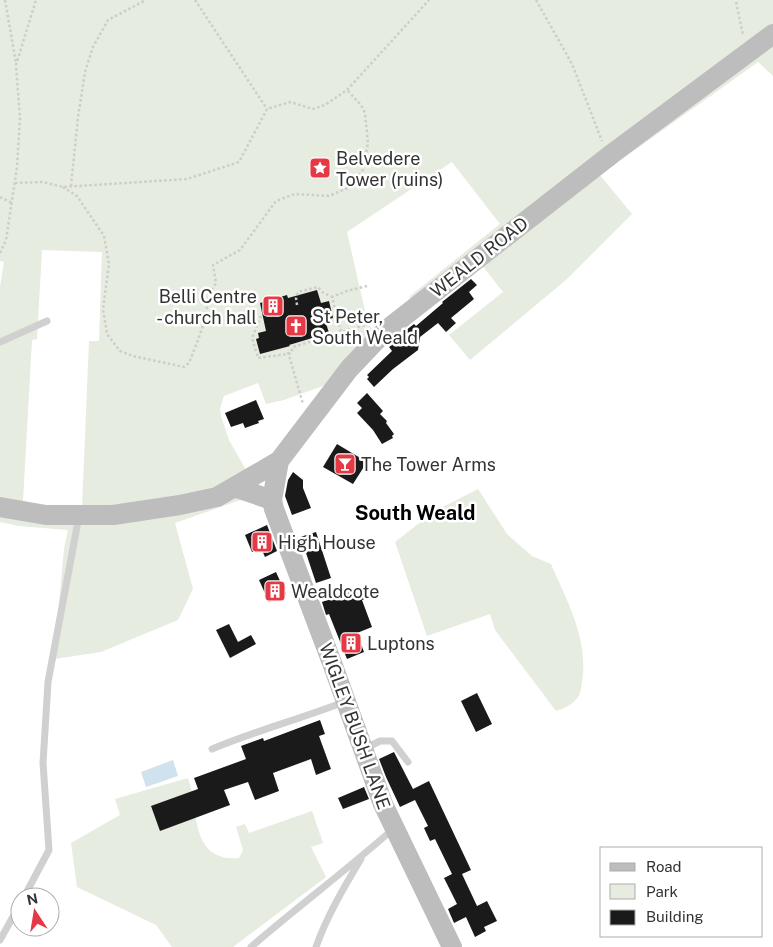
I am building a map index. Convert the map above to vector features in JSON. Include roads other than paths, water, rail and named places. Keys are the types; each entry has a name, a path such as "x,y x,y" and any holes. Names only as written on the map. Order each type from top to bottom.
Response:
{"street":[{"name":"WEALD ROAD","path":"0,507 46,515 113,515 180,505 217,497 279,461 349,369 385,331 608,157 771,39"},
{"path":"234,487 272,500 279,461"},
{"name":"WIGLEY BUSH LANE","path":"272,500 383,804 452,947"}],"lane":[{"path":"0,342 47,321"},
{"path":"29,887 49,850 43,763 48,682 79,515"},
{"path":"212,749 241,737 317,713 346,701"},
{"path":"363,749 380,741 392,742 408,762"},
{"path":"251,947 394,828"},
{"path":"316,947 322,929 364,854"},
{"path":"0,940 10,922"}],"water":[{"path":"173,760 178,776 146,787 141,772"}],"place":[{"name":"Belvedere Tower (ruins)","path":"320,168"},
{"name":"Belli Centre - church hall","path":"273,306"},
{"name":"St Peter, South Weald","path":"296,326"},
{"name":"The Tower Arms","path":"345,464"},
{"name":"High House","path":"262,542"},
{"name":"Wealdcote","path":"275,591"},
{"name":"Luptons","path":"351,643"}],"district":[{"name":"South Weald","path":"415,513"}]}
